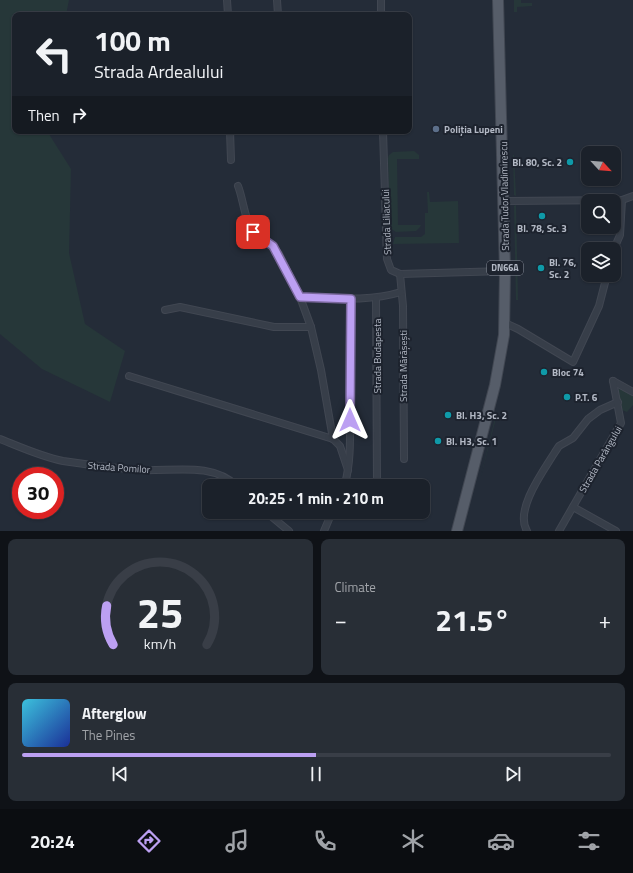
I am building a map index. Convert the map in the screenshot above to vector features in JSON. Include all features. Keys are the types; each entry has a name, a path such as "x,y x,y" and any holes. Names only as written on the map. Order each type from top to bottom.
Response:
{"main road":[{"name":"Strada Tudor Vladimirescu","path":"457,531 499,368 505,323 506,271 498,0"}],"street":[{"path":"228,0 228,12"},
{"path":"278,0 278,12"},
{"path":"381,0 381,12"},
{"path":"230,134 231,160"},
{"name":"Strada Liliacului","path":"383,134 387,259 390,268 398,273"},
{"path":"238,186 251,229 258,236 273,246 300,297 311,327 321,370 333,439 342,450 348,470"},
{"path":"504,201 622,200 633,196"},
{"path":"617,242 620,235 622,200"},
{"path":"398,273 506,271"},
{"name":"Strada Mărășești","path":"398,273 403,306 404,459"},
{"path":"505,323 518,329 573,362 599,306 605,282"},
{"path":"300,297 351,299 376,298 401,292"},
{"name":"Strada Budapesta","path":"376,298 377,479"},
{"path":"346,479 348,470 351,299"},
{"path":"165,310 180,307 274,327 311,327"},
{"path":"129,376 333,439"},
{"name":"Strada Parângului","path":"559,531 621,424 613,382 633,392"},
{"path":"527,531 523,522 525,504 555,452 560,446 573,438 588,419 600,410 618,402"},
{"name":"Strada Pomilor","path":"0,439 62,461 141,470 193,469 218,474 230,479"},
{"path":"572,507 616,531"},
{"path":"274,519 289,531"},
{"path":"324,531 329,519"}],"shaded area":[{"path":"0,0 69,0 67,12 12,12 12,134 49,134 71,169 69,253 85,324 125,351 110,402 42,369 0,334"},
{"path":"514,0 521,0 521,3 532,3 532,6 517,7 517,12 514,12"},
{"path":"414,151 419,155 419,159 397,159 398,225 421,225 416,231 396,232 390,228 388,158 393,152"},
{"path":"514,155 516,196 514,195"},
{"path":"427,192 429,192 430,202 458,201 459,243 393,244 395,237 421,237 425,234 425,213 428,213"},
{"path":"516,205 518,300 516,300 514,206"},
{"path":"619,388 633,395 633,405 627,412 622,410 618,392"},
{"path":"496,414 497,414 480,480"}],"place":[{"name":"Poliția Lupeni","path":"436,129"},
{"name":"Bl. 80, Sc. 2","path":"570,162"},
{"name":"Bl. 78, Sc. 3","path":"542,216"},
{"name":"Bl. 76, Sc. 2","path":"541,268"},
{"name":"Bloc 74","path":"544,372"},
{"name":"P.T. 6","path":"567,397"},
{"name":"Bl. H3, Sc. 2","path":"448,415"},
{"name":"Bl. H3, Sc. 1","path":"438,441"}],"route":[{"path":"253,232 273,246 279,254 300,297 351,299 349,327 350,420"}]}
